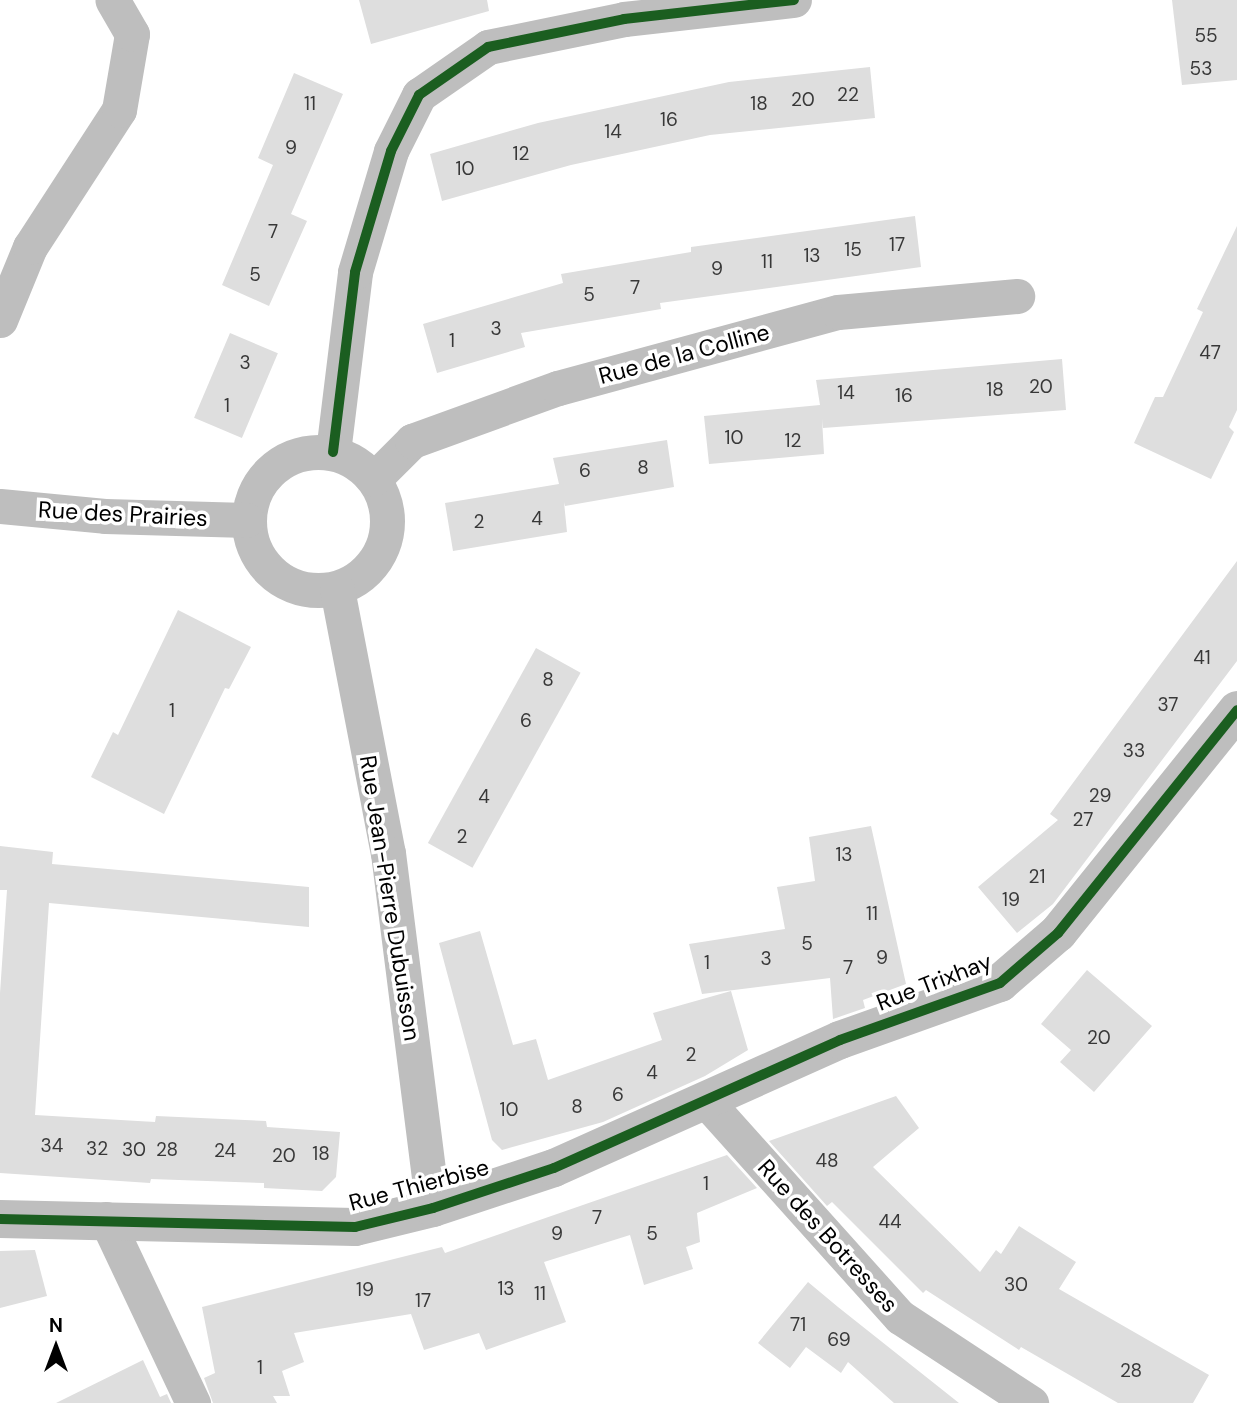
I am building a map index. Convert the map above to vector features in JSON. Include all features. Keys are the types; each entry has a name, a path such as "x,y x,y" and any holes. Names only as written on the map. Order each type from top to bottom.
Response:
{"street":[{"path":"0,320 30,247 119,110 132,34 112,0"},
{"path":"333,452 355,272 391,151 419,95 488,47 624,19 794,0"},
{"name":"Rue de la Colline","path":"374,478 412,441 558,388 838,312 1017,296"},
{"path":"333,452 356,462 374,478 388,521 375,564 337,589 294,588 259,562 247,520 260,481 292,455 333,452"},
{"name":"Rue des Prairies","path":"0,506 105,516 247,520"},
{"name":"Rue Jean-Pierre Dubuisson","path":"337,589 387,853 433,1208"},
{"name":"Rue Trixhay","path":"707,1102 840,1040 1000,983 1058,933 1237,710"},
{"name":"Rue Thierbise","path":"0,1219 106,1219 355,1227 433,1208 554,1168 707,1102"},
{"name":"Rue des Botresses","path":"707,1102 900,1317 1031,1403"},
{"path":"106,1219 192,1403"}],"building":[{"path":"359,0 487,0 489,11 371,44"},
{"path":"1172,0 1237,0 1237,80 1182,85"},
{"path":"870,67 875,118 710,135 571,165 442,201 430,154 538,123 729,82"},
{"path":"294,73 343,94 291,214 307,221 269,306 222,285 273,165 258,158"},
{"path":"915,216 921,267 660,303 661,309 521,333 525,347 437,373 423,324 563,283 561,274 691,252 691,247"},
{"path":"1237,226 1237,410 1229,427 1234,432 1211,479 1134,443 1155,397 1163,397 1203,312 1197,309"},
{"path":"230,333 278,353 242,438 194,418"},
{"path":"1062,359 1066,410 823,428 822,419 824,454 709,464 704,416 820,405 816,380"},
{"path":"667,440 674,487 565,506 564,502 567,532 453,551 445,503 559,484 553,458"},
{"path":"1237,561 1237,661 1053,904 1017,933 978,887 1058,820 1050,814"},
{"path":"178,610 251,647 229,689 225,688 164,814 91,777 113,732 118,735"},
{"path":"536,648 581,673 472,868 428,843"},
{"path":"871,826 906,984 863,1000 865,1008 833,1019 830,978 702,994 689,944 785,929 777,887 815,881 809,837"},
{"path":"0,846 53,852 52,864 309,887 309,927 49,903 35,1115 155,1122 156,1116 266,1121 267,1127 340,1132 336,1177 322,1191 264,1188 264,1183 151,1179 150,1183 0,1173 0,993 7,890 0,890"},
{"path":"480,931 513,1045 536,1039 548,1080 662,1040 653,1013 731,991 748,1050 705,1076 603,1122 502,1150 492,1140 439,943"},
{"path":"1087,970 1152,1026 1094,1092 1060,1062 1071,1050 1041,1024"},
{"path":"896,1096 919,1128 873,1167 980,1272 996,1250 1001,1254 1019,1226 1076,1262 1059,1289 1209,1375 1193,1403 1118,1403 1021,1347 1019,1350 926,1290 923,1293 832,1202 827,1206 769,1141"},
{"path":"727,1155 757,1188 697,1213 700,1242 686,1247 693,1269 644,1285 630,1235 544,1262 566,1322 486,1350 479,1333 424,1350 411,1314 294,1333 304,1362 282,1371 290,1396 273,1396 277,1403 213,1403 204,1378 215,1373 202,1307 442,1247 445,1253"},
{"path":"35,1250 47,1296 0,1308 0,1251"},
{"path":"808,1282 959,1403 894,1403 848,1362 841,1373 806,1347 790,1368 758,1343"},
{"path":"143,1360 160,1397 167,1394 171,1403 56,1403"}],"cycle path":[{"path":"333,452 355,272 391,151 419,95 488,47 624,19 794,0"},
{"path":"0,1219 355,1227 433,1208 554,1168 840,1040 1000,983 1058,933 1237,710"}]}
